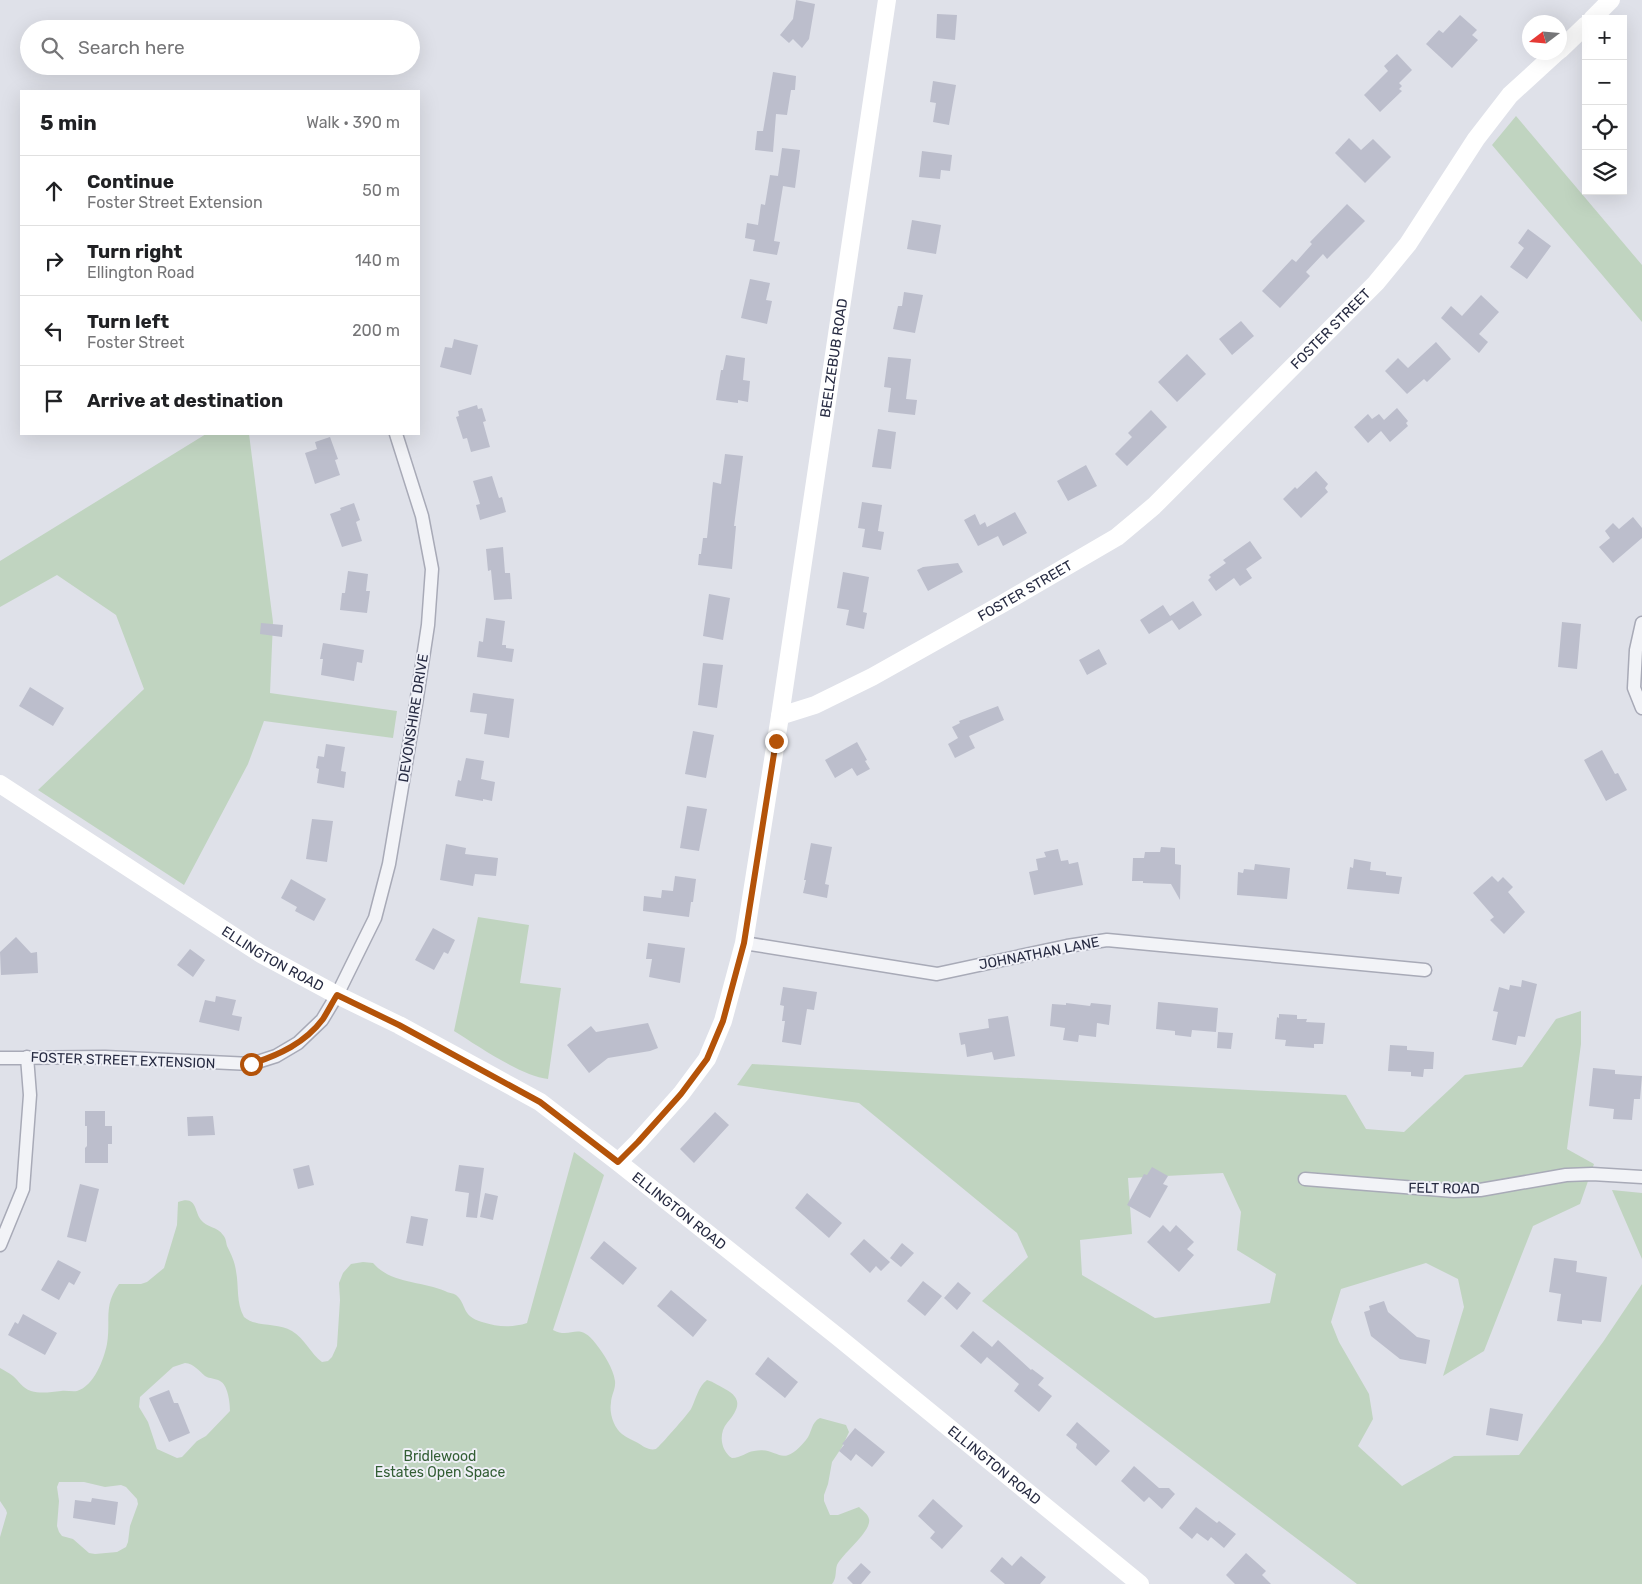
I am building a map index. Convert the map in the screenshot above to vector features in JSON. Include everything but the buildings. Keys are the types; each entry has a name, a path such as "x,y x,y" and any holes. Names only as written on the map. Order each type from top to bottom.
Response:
{"street":[{"name":"BEELZEBUB ROAD","path":"780,716 790,661 817,463 834,364 887,0"},
{"path":"1596,15 1611,0"},
{"path":"1567,43 1582,29"},
{"name":"FOSTER STREET","path":"780,716 815,705 872,677 985,614 1116,536 1154,506 1376,283 1408,244 1476,140 1510,95 1547,60"},
{"name":"DEVONSHIRE DRIVE","path":"337,995 375,918 389,864 428,625 432,569 422,516 396,435"},
{"path":"1642,623 1636,650 1634,688 1642,708"},
{"path":"618,1162 681,1094 707,1059 723,1021 744,943 780,716"},
{"name":"ELLINGTON ROAD","path":"0,784 261,954 337,995 399,1025 540,1102 838,1337 1140,1584"},
{"name":"JOHNATHAN LANE","path":"744,943 937,974 1067,946 1107,940 1425,970"},
{"name":"FOSTER STREET EXTENSION","path":"0,1058 105,1057 251,1064 276,1056 298,1043 322,1020 337,995"},
{"path":"0,1245 23,1189 30,1095 27,1058"},
{"name":"FELT ROAD","path":"1305,1179 1454,1191 1480,1190 1566,1175 1642,1177"}],"green space":[{"path":"1516,116 1642,265 1642,322 1492,145"},
{"path":"204,435 249,435 273,622 270,693 397,711 393,738 264,721 248,764 184,885 38,790 144,689 116,615 57,575 0,607 0,561"},
{"path":"478,917 529,925 520,983 561,988 548,1079 537,1077 513,1066 454,1031"},
{"path":"1581,1011 1581,1044 1567,1149 1594,1164 1580,1204 1533,1226 1484,1351 1443,1376 1464,1307 1458,1279 1426,1263 1341,1289 1331,1322 1339,1342 1369,1394 1373,1419 1358,1446 1402,1486 1454,1456 1519,1455 1603,1342 1642,1284 1642,1584 1357,1584 982,1301 1028,1257 1017,1233 859,1103 737,1085 752,1064 1346,1095 1366,1129 1404,1132 1465,1075 1522,1067 1556,1019","holes":["1223,1173 1241,1212 1237,1250 1276,1274 1270,1303 1155,1318 1082,1275 1080,1240 1132,1234 1128,1178"]},
{"name":"Bridlewood Estates Open Space","path":"574,1152 604,1175 553,1330 565,1333 584,1333 596,1344 608,1361 614,1376 615,1384 611,1400 611,1416 614,1424 624,1435 649,1449 656,1449 680,1423 691,1409 699,1390 707,1380 731,1393 737,1401 734,1414 722,1432 723,1447 732,1458 763,1450 785,1456 791,1454 806,1440 815,1422 820,1418 846,1425 849,1432 832,1462 824,1501 830,1515 838,1515 859,1507 868,1516 869,1524 862,1536 840,1560 837,1565 834,1582 832,1584 0,1584 0,1537 7,1513 0,1501 0,1368 13,1376 25,1388 35,1392 77,1391 88,1384 101,1364 106,1350 109,1306 114,1292 119,1284 141,1284 147,1282 164,1268 177,1225 178,1202 184,1200 192,1202 203,1222 221,1232 225,1237 235,1264 241,1312 244,1317 255,1323 286,1328 292,1331 301,1338 322,1362 328,1361 332,1357 337,1346 340,1300 339,1283 343,1273 351,1264 373,1263 389,1275 455,1294 467,1313 482,1322 504,1326 527,1323","holes":["185,1363 193,1366 205,1376 223,1383 228,1394 230,1411 206,1436 197,1441 182,1457 177,1458 157,1449 148,1422 139,1407 140,1397 173,1367","59,1482 84,1482 105,1487 121,1485 126,1487 137,1499 138,1504 130,1526 126,1547 117,1552 89,1553 73,1539 62,1536 57,1526 59,1501 57,1487"]},
{"path":"1612,1190 1642,1193 1642,1259"}],"route":[{"path":"251,1064 276,1056 298,1043 322,1020 337,995 399,1025 540,1102 618,1162 681,1094 707,1059 723,1021 744,943 776,741"}]}
